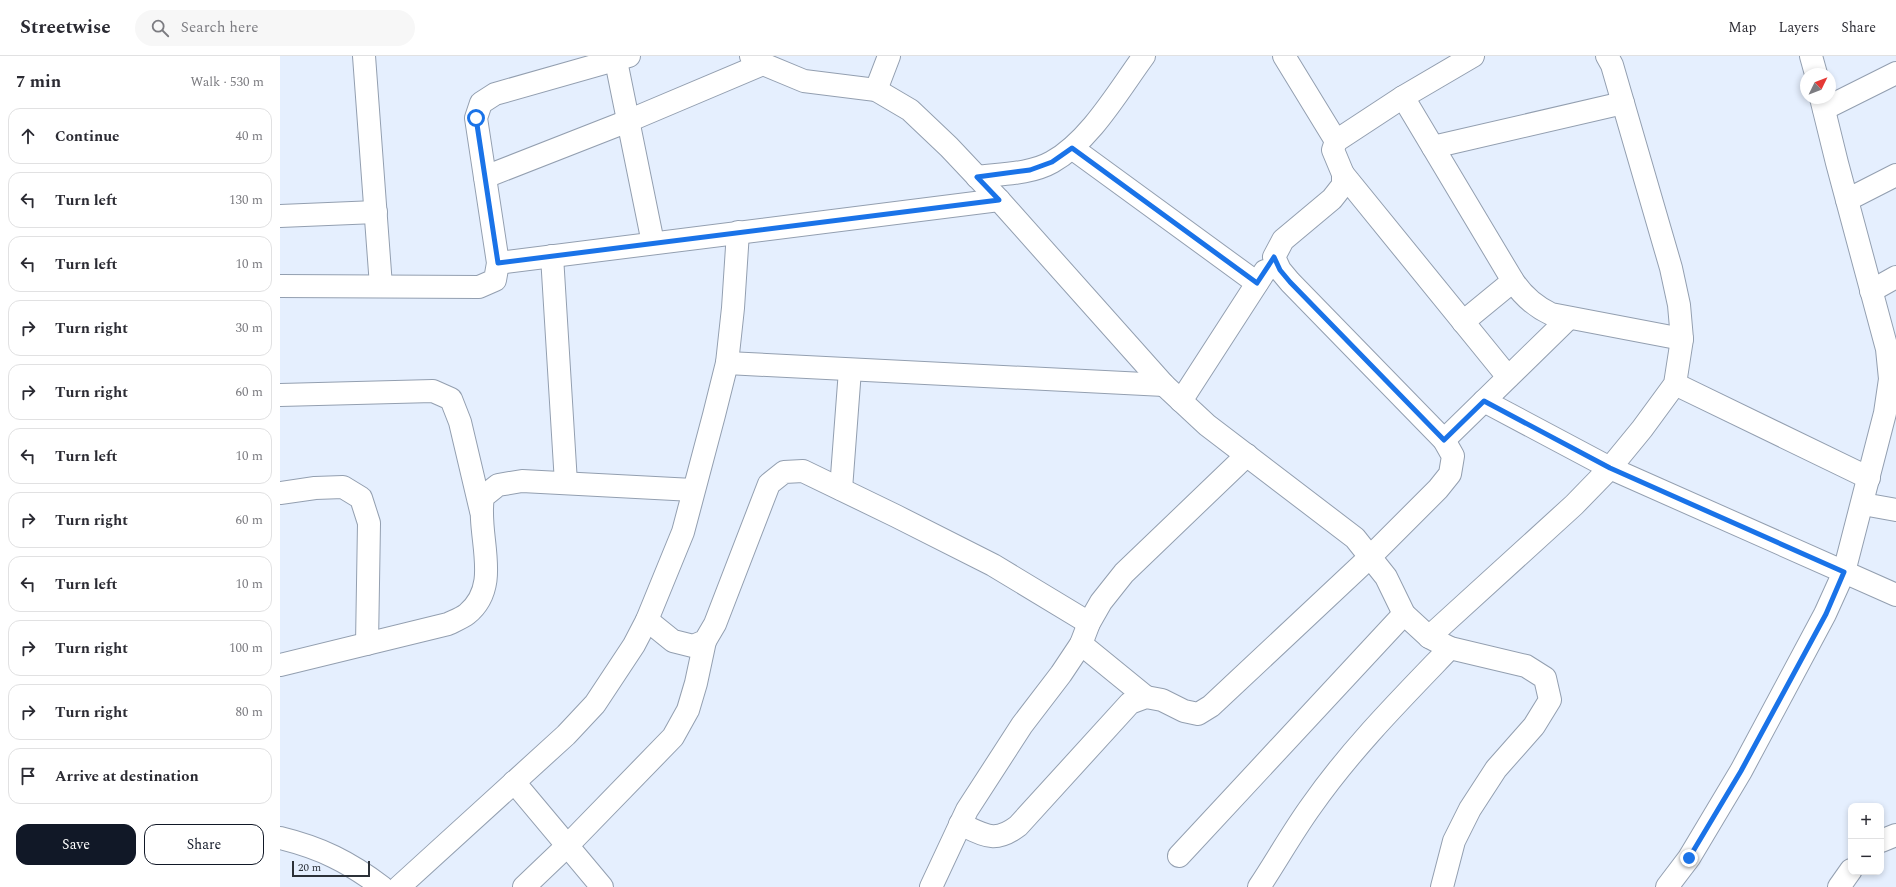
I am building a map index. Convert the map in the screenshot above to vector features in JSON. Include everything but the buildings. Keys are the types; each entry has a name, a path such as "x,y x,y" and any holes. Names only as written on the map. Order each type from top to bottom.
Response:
{"street":[{"path":"364,56 382,286"},
{"path":"876,90 889,56"},
{"path":"977,177 1030,170 1052,162 1072,148 1096,122 1144,56"},
{"path":"1284,56 1336,141"},
{"path":"1473,56 1403,97 1336,141 1333,150 1344,174 1508,377"},
{"path":"1429,637 1574,505 1610,468 1675,384 1682,339 1679,305 1670,268 1623,103 1612,65 1607,56"},
{"path":"1811,56 1814,68"},
{"path":"280,286 479,286 495,280 498,263 476,118 481,103 495,94 620,57 628,121 653,243"},
{"path":"485,177 628,121 757,60 804,81 876,90 910,110 949,147 999,200 1164,385 1208,425 1355,538 1386,577 1404,614 1429,637 1450,648 1526,666 1545,678 1550,700 1534,726 1496,769 1470,809 1454,841 1442,887"},
{"path":"1836,98 1896,73"},
{"path":"1403,97 1513,281 1521,293 1536,307 1551,314 1569,318 1682,339"},
{"path":"1433,147 1623,103"},
{"path":"1667,887 1689,858 1741,771 1826,614 1844,572 1863,504 1893,378 1887,349 1823,104"},
{"path":"1072,148 1257,283"},
{"path":"1181,401 1274,257 1283,240 1332,199 1343,185 1344,174"},
{"path":"1847,200 1896,175"},
{"path":"498,263 999,200"},
{"path":"280,216 376,212"},
{"path":"398,887 566,735 595,704 634,645 647,620 683,532 726,363 733,308 738,232"},
{"path":"552,256 566,483"},
{"path":"1081,644 1146,697 1162,700 1184,711 1198,714 1211,706 1370,557 1438,489 1450,474 1453,456 1444,440 1290,282 1280,270 1274,257"},
{"path":"1872,291 1896,278"},
{"path":"1463,322 1513,281"},
{"path":"1444,440 1569,318"},
{"path":"726,363 1164,385"},
{"path":"840,489 850,370"},
{"path":"1675,384 1869,478"},
{"path":"280,395 433,391 451,399 460,422 481,511 487,575 482,597 467,614 448,624 280,665"},
{"path":"1484,401 1610,468 1896,595"},
{"path":"931,887 967,810 1022,725 1061,674 1081,644 1089,623 1101,602 1124,573 1247,455"},
{"path":"524,887 568,845 672,737 688,710 696,683 705,642 715,624 770,484 784,472 803,471 896,516 993,565 1089,623"},
{"path":"481,511 484,497 498,485 522,481 693,490"},
{"path":"280,493 315,488 343,487 361,498 369,523 367,644"},
{"path":"1863,504 1896,510"},
{"path":"1179,856 1404,614"},
{"path":"647,620 672,641 693,646 705,642"},
{"path":"1259,887 1311,806 1339,769 1370,732 1450,648"},
{"path":"960,824 990,837 1006,834 1018,826 1130,703 1146,697"},
{"path":"514,782 602,887"},
{"path":"1884,840 1896,835"},
{"path":"280,838 331,854 365,874 382,887"},
{"path":"1839,887 1848,874"}],"route":[{"path":"476,118 498,263 999,200 977,177 1030,170 1052,162 1072,148 1257,283 1274,257 1280,270 1290,282 1444,440 1484,401 1610,468 1844,572 1826,614 1741,771 1716,816 1689,858"}]}
